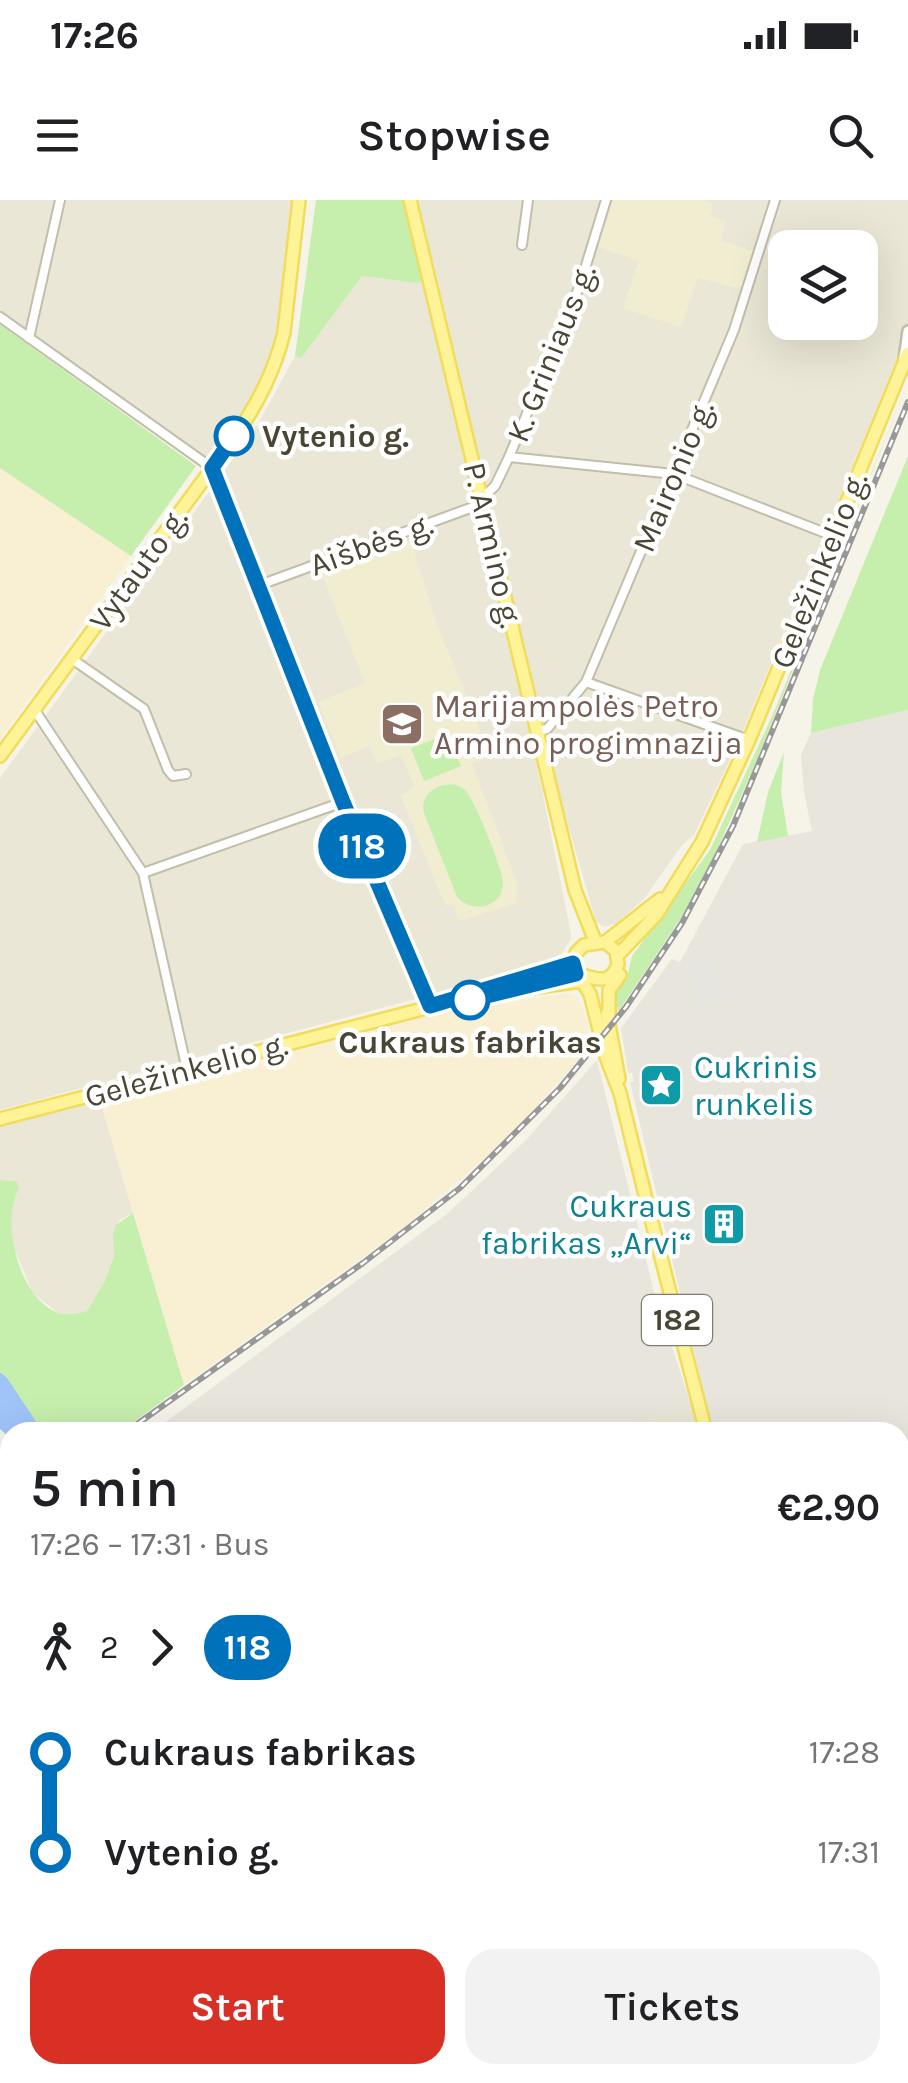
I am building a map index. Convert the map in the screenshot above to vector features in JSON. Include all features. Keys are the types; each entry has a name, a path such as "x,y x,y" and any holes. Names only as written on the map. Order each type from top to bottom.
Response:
{"main road":[{"name":"Vytauto g.","path":"0,756 250,414 279,352 299,200"},
{"name":"P. Armino g.","path":"410,200 575,890 600,947 580,962 585,975"},
{"name":"Geležinkelio g.","path":"0,1120 430,1006 616,970 600,947 653,912 702,842 749,740 906,359"},
{"path":"603,1018 610,987 622,972 628,951 648,929 653,912"},
{"name":"Geležinkelio g.","path":"430,1006 449,1006 585,975"},
{"path":"585,975 603,1018"},
{"name":"182","path":"585,975 603,997 603,1018 617,1055 620,1092 703,1422"}],"street":[{"path":"29,338 60,200"},
{"path":"522,245 528,200"},
{"name":"K. Griniaus g.","path":"483,500 495,486 509,457 580,286 606,200"},
{"name":"Maironio g.","path":"537,732 546,729 586,682 734,330 775,200"},
{"path":"0,317 212,468 343,802 430,1006"},
{"path":"906,359 908,332"},
{"path":"509,457 674,474 833,536"},
{"name":"Aišbės g.","path":"258,586 473,508 483,500"},
{"path":"72,659 144,709 168,770 173,776 186,774"},
{"path":"586,682 749,740"},
{"path":"34,709 143,873 187,1070"},
{"path":"143,873 343,802"}],"shaded area":[{"path":"0,200 299,200 279,353 212,468 0,317"},
{"path":"418,200 908,200 908,324 738,743 694,835 682,845 644,899 616,923 605,927 596,922 554,776"},
{"path":"613,200 701,200 713,204 710,216 726,221 721,241 753,251 740,289 698,278 681,327 623,308 639,261 598,247"},
{"path":"362,276 418,283 423,280 533,745 570,941 562,953 535,967 0,1110 0,778 257,426 295,356 301,357"},
{"path":"0,468 131,556 0,739"},
{"name":"Marijampolės Petro Armino progimnazija","path":"411,540 437,625 491,756 472,764 518,885 516,903 459,921 453,905 445,905 401,796 414,786 401,755 377,764 369,746 341,758 318,702 365,683 321,573"},
{"path":"908,710 908,1422 711,1422 630,1082 634,1081 632,1073 628,1073 621,1028 672,959 680,962 743,844 812,831 801,755 811,733"},
{"path":"712,958 721,999 697,1004 688,964"},
{"path":"568,993 577,997 593,1044 504,1141 407,1225 184,1385 99,1097 493,1000 495,1005"},
{"path":"597,1060 654,1292 692,1408 630,1422 166,1422 447,1214 527,1139"},
{"path":"99,1097 133,1213 119,1220 114,1256 87,1311 74,1315 58,1313 33,1293 11,1241 10,1206 16,1181 0,1180 0,1125"},
{"path":"692,1408 696,1422 629,1422"}],"green space":[{"path":"316,200 404,200 423,280 418,283 362,276 301,358 295,356"},
{"path":"0,324 196,466 131,556 0,468"},
{"path":"908,383 754,767 716,852 683,915 618,1012 615,993 627,977 632,956 710,850 774,712"},
{"path":"908,456 908,710 811,733 820,670"},
{"path":"448,734 461,766 424,781 411,748"},
{"path":"784,752 781,792 788,836 757,842 768,792"},
{"path":"443,785 465,790 499,865 501,892 485,906 470,905 457,897 424,813 428,795"},
{"path":"0,1180 16,1181 19,1188 12,1219 16,1257 23,1275 43,1304 60,1313 87,1311 114,1256 116,1225 133,1213 184,1385 134,1422 36,1422 0,1371"}],"water":[{"path":"0,1372 36,1422 0,1422"}],"railway":[{"path":"140,1422 363,1263 460,1188 560,1088 626,1007 682,923 733,826 908,402"}],"bus line":[{"name":"118","path":"234,436 212,468 343,802 430,1006 573,963 576,974 470,1000"}],"place":[{"name":"Vytenio g.","path":"234,436"},
{"name":"Marijampolės Petro Armino progimnazija","path":"402,724"},
{"name":"Cukraus fabrikas","path":"470,1000"},
{"name":"Cukrinis runkelis","path":"661,1085"},
{"name":"Cukraus fabrikas „Arvi“","path":"724,1224"}]}
